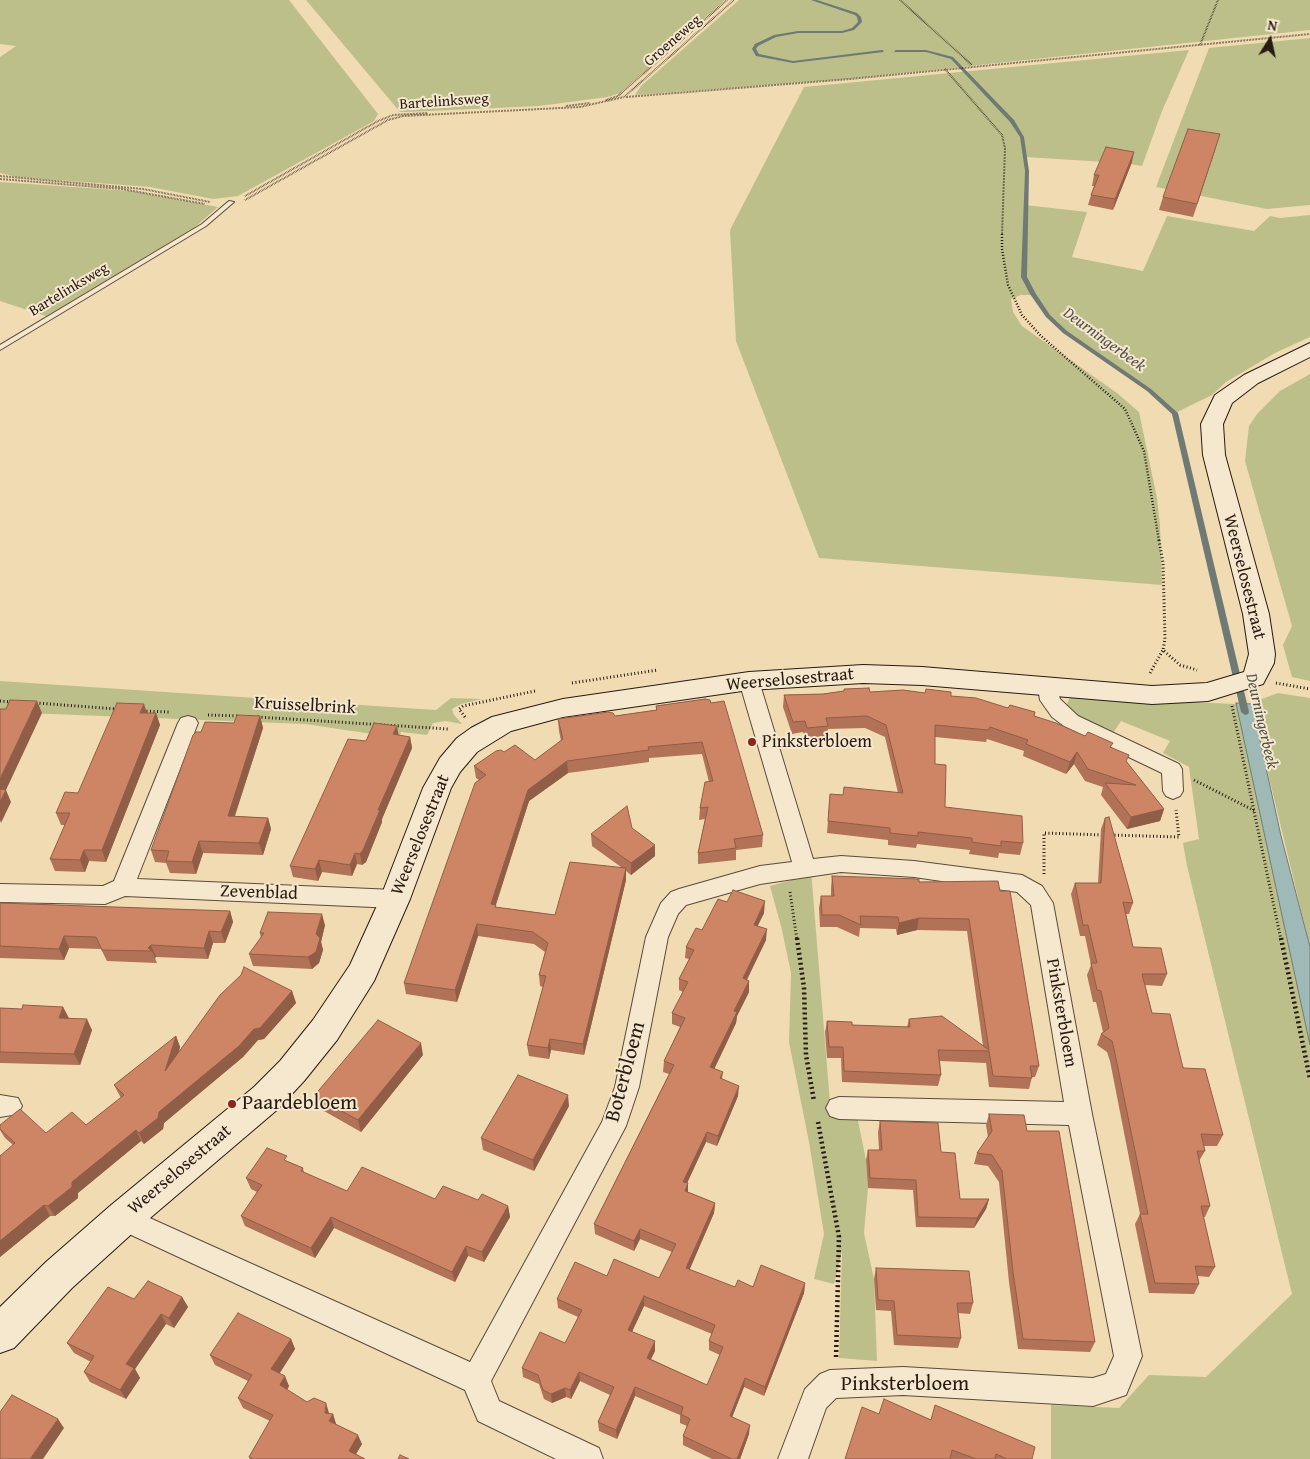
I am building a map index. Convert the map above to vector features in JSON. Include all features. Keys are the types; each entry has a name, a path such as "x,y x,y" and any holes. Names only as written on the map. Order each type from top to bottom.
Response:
{"street":[{"name":"Weerselosestraat","path":"0,1334 59,1276 123,1218 266,1098 292,1071 325,1030 363,972 395,898 437,788 450,764 467,745 481,735 502,724 563,708 749,682 864,674 1152,695 1187,695 1233,684 1261,663 1262,654 1257,622 1214,455 1212,424 1223,400 1251,378 1310,349"},
{"path":"749,682 796,869 841,864 914,868 1022,884 1034,892"},
{"path":"1048,687 1050,700 1059,712 1071,721 1172,768 1173,791"},
{"path":"123,887 187,717"},
{"name":"Boterbloem","path":"476,1380 613,1126 627,1087 657,937 669,908 678,898 760,875 796,869"},
{"name":"Zevenblad","path":"0,892 105,895 123,887 395,898"},
{"name":"Pinksterbloem","path":"793,1459 815,1399 830,1384 903,1381 1093,1392 1116,1385 1128,1356 1079,1114 1042,903 1034,892"},
{"path":"828,1109 1079,1114"},
{"path":"123,1218 476,1380 488,1411 588,1459"}],"lane":[{"name":"Bartelinksweg","path":"0,348 204,225 218,215 228,204"}],"path":[{"name":"Groeneweg","path":"618,96 727,0"},
{"name":"Groeneweg","path":"624,97 734,0"},
{"path":"900,0 956,48 972,66"},
{"path":"1200,45 1218,0"},
{"path":"618,96 812,83 966,66 1310,34"},
{"path":"945,69 1002,136 1004,148 1002,249 1008,285 1022,315 1041,336 1125,409 1144,451 1164,563 1165,639 1162,650 1150,673"},
{"name":"Bartelinksweg","path":"0,178 143,188 228,204 240,199 378,120 393,115 547,108 595,102 618,96"},
{"name":"Bartelinksweg","path":"0,178 122,189 210,206 228,204 246,200 388,120 403,116 580,107 624,97"},
{"path":"1162,650 1180,665 1233,684 1310,689"},
{"path":"1233,684 1256,811 1310,1079"},
{"path":"0,701 19,702"},
{"path":"29,703 125,709"},
{"name":"Kruisselbrink","path":"134,710 187,717 241,716"},
{"name":"Kruisselbrink","path":"251,717 429,726"},
{"path":"1172,768 1256,811"},
{"path":"1034,892 1044,876 1044,833 1179,837 1173,791"},
{"path":"796,869 804,988 806,1055 828,1109"},
{"path":"818,1120 839,1237 836,1384"}],"green space":[{"path":"0,0 289,0 378,114 374,121 238,196 213,199 150,187 17,177 0,173 0,57 16,46 0,44"},
{"path":"306,0 725,0 620,93 608,97 539,106 400,112"},
{"path":"739,0 1310,0 1310,30 846,79 635,95 641,86"},
{"path":"1310,38 1310,205 1267,209 1156,187 1209,48"},
{"path":"1189,50 1162,111 1142,166 1106,160 1105,162 1025,157 1027,171 1025,205 1087,212 1072,257 1143,271 1167,216 1254,231 1270,216 1280,218 1310,215 1310,337 1275,353 1226,382 1212,395 1175,413 1149,390 1065,332 1048,316 1033,295 1021,295 1011,299 1013,312 1022,326 1117,393 1139,412 1157,498 1162,585 819,558 736,341 730,230 804,87"},
{"path":"0,182 131,191 218,207 194,228 46,316 0,301"},
{"path":"1310,374 1310,681 1292,677 1283,645 1292,626 1245,461 1249,426 1257,414 1280,391"},
{"path":"0,681 436,710 451,698 482,699 461,704 452,709 454,715 462,724 446,721 433,723 427,735 401,732 399,738 305,724 0,712"},
{"path":"1278,693 1310,698 1310,947 1251,703"},
{"path":"1070,697 1236,704 1310,1045 1310,1459 1051,1459 1051,1405 1119,1408 1149,1375 1206,1377 1292,1294 1187,866 1183,843 1199,839 1189,767 1163,753 1170,741 1121,721 1113,733 1080,719 1070,711 1067,704"},
{"path":"805,870 811,870 831,1115 857,1116 866,1160 868,1188 864,1233 874,1279 877,1361 839,1358 842,1251 834,1284 814,1279 824,1234 809,1142 789,1042 791,973 770,886 799,878"}],"water":[{"path":"1236,703 1252,704 1281,836 1310,947 1310,1045"}],"building":[{"path":"1188,129 1220,134 1197,204 1163,197"},
{"path":"1106,147 1134,152 1115,199 1091,195 1099,175 1094,175"},
{"path":"869,688 870,692 903,690 925,693 926,689 951,692 951,696 976,698 1008,708 1010,705 1035,712 1034,716 1056,723 1085,736 1088,732 1113,743 1110,747 1129,755 1126,761 1164,809 1131,817 1105,783 1136,785 1088,769 1077,752 1070,762 1026,744 1028,740 990,727 988,730 935,725 935,764 946,765 945,807 1022,816 1023,843 1001,841 1001,846 972,842 972,838 918,832 918,836 890,833 890,828 828,821 830,794 843,795 844,787 903,793 886,725 867,716 826,718 828,726 807,728 805,721 793,722 784,695 823,694 844,691 844,689"},
{"path":"705,699 710,700 711,703 724,701 763,835 734,839 736,848 698,853 708,807 700,808 705,782 713,781 702,742 648,747 649,750 567,761 528,790 491,904 496,905 495,907 555,915 570,862 626,868 583,1044 550,1039 548,1048 527,1045 546,976 539,975 548,943 533,932 477,924 455,990 404,983 475,783 486,775 474,766 496,751 501,750 504,752 515,745 535,760 563,739 558,719 608,712 613,713 615,716 657,710 656,706"},
{"path":"10,700 37,701 0,779 0,709 6,709"},
{"path":"117,703 144,704 140,713 156,713 102,850 84,850 80,860 50,859 70,813 56,813 65,792 78,793"},
{"path":"237,715 260,716 228,816 268,818 259,843 199,841 192,862 166,861 169,851 151,850 193,735 196,732 201,732 205,722 234,723"},
{"path":"374,723 397,726 393,734 410,737 378,810 380,810 363,850 360,854 355,853 350,865 319,860 315,869 290,866 348,739 366,741"},
{"path":"0,789 6,790 0,802"},
{"path":"627,806 632,828 655,845 631,863 591,834"},
{"path":"1109,817 1133,903 1123,902 1133,947 1161,948 1167,974 1142,974 1152,1013 1170,1014 1183,1068 1205,1069 1223,1135 1201,1134 1205,1151 1197,1151 1210,1206 1201,1206 1215,1267 1195,1266 1199,1284 1155,1283 1140,1214 1148,1214 1114,1049 1112,1041 1101,1034 1109,1028 1101,991 1097,990 1091,963 1097,963 1088,925 1083,925 1075,883 1101,883 1105,818"},
{"path":"832,876 919,879 919,882 998,881 1000,891 1010,891 1039,1066 1030,1066 1032,1078 993,1076 989,1051 938,1050 941,1075 844,1071 843,1047 829,1047 827,1021 852,1022 852,1025 910,1027 909,1019 942,1016 989,1050 969,919 919,918 899,923 898,917 860,916 861,925 839,915 822,915 821,896 834,896"},
{"path":"733,890 765,901 754,925 767,929 743,978 749,981 734,1011 737,1012 710,1067 723,1072 720,1078 739,1086 718,1136 707,1132 683,1182 688,1183 685,1191 715,1203 686,1268 735,1287 738,1280 753,1287 761,1265 805,1283 765,1387 745,1378 730,1416 750,1425 737,1459 732,1459 683,1436 690,1419 681,1414 683,1407 635,1387 616,1430 598,1422 614,1387 579,1372 570,1390 565,1388 551,1394 543,1390 538,1375 522,1368 540,1332 565,1343 582,1310 557,1299 575,1262 607,1276 614,1259 659,1278 676,1244 640,1229 634,1241 594,1224 674,1065 664,1061 685,1018 672,1013 688,982 679,979 694,950 686,947 696,928 702,930 718,899 727,902","holes":["644,1296 715,1325 709,1341 723,1347 707,1385 647,1358 655,1341 628,1330"]},
{"path":"0,903 230,911 221,932 209,931 204,948 151,945 148,948 152,951 102,950 96,937 64,936 59,949 0,946"},
{"path":"268,912 322,914 316,934 320,938 316,952 308,957 249,954 264,933 260,933"},
{"path":"244,967 292,991 260,1028 254,1029 239,1046 159,1112 158,1118 139,1133 136,1130 72,1182 72,1187 48,1206 44,1205 0,1241 0,1156 15,1143 0,1129 0,1125 20,1109 46,1133 72,1112 86,1125 124,1095 114,1085 176,1036 165,1071 220,995 241,975"},
{"path":"23,1005 63,1007 59,1018 87,1019 74,1054 0,1052 0,1008 22,1009"},
{"path":"378,1020 421,1043 358,1120 314,1096"},
{"path":"518,1075 568,1095 533,1160 481,1138"},
{"path":"989,1114 1024,1115 1027,1131 1059,1131 1095,1342 1023,1339 1013,1272 1002,1171 992,1155 977,1153 992,1131"},
{"path":"880,1121 938,1123 941,1152 955,1153 960,1199 989,1199 977,1218 918,1217 916,1180 870,1178 868,1150 882,1150"},
{"path":"267,1148 287,1156 284,1160 303,1168 301,1171 347,1191 362,1167 435,1199 443,1186 478,1200 482,1194 508,1206 482,1252 466,1246 452,1272 331,1217 311,1248 241,1216 262,1185 246,1178"},
{"path":"876,1268 969,1271 973,1303 957,1303 961,1338 897,1335 894,1301 878,1300"},
{"path":"148,1281 182,1297 169,1318 161,1314 126,1364 134,1368 120,1390 84,1372 94,1356 67,1343 108,1287 134,1299"},
{"path":"238,1313 291,1339 271,1369 285,1376 280,1385 307,1402 314,1398 326,1403 325,1413 333,1414 329,1421 358,1435 349,1451 365,1459 253,1459 249,1457 273,1415 238,1398 252,1375 210,1355"},
{"path":"12,1395 58,1419 30,1459 0,1459 0,1412"},
{"path":"884,1399 931,1420 935,1405 1035,1447 1032,1459 1007,1459 996,1454 995,1459 976,1459 952,1450 950,1459 845,1459 862,1407 879,1414"},
{"path":"400,1455 409,1459 398,1459"}],"waterway":[{"name":"Deurningerbeek","path":"813,0 856,14 860,22 853,29 842,32 798,32 775,36 756,45 754,49 757,55 793,62 882,51"},
{"name":"Deurningerbeek","path":"896,51 926,51 952,58 1012,121 1022,137 1027,171 1024,277 1033,294 1048,316 1065,332 1149,390 1175,413 1245,712"}],"place":[{"name":"Pinksterbloem","path":"752,742"},
{"name":"Paardebloem","path":"232,1104"}]}
